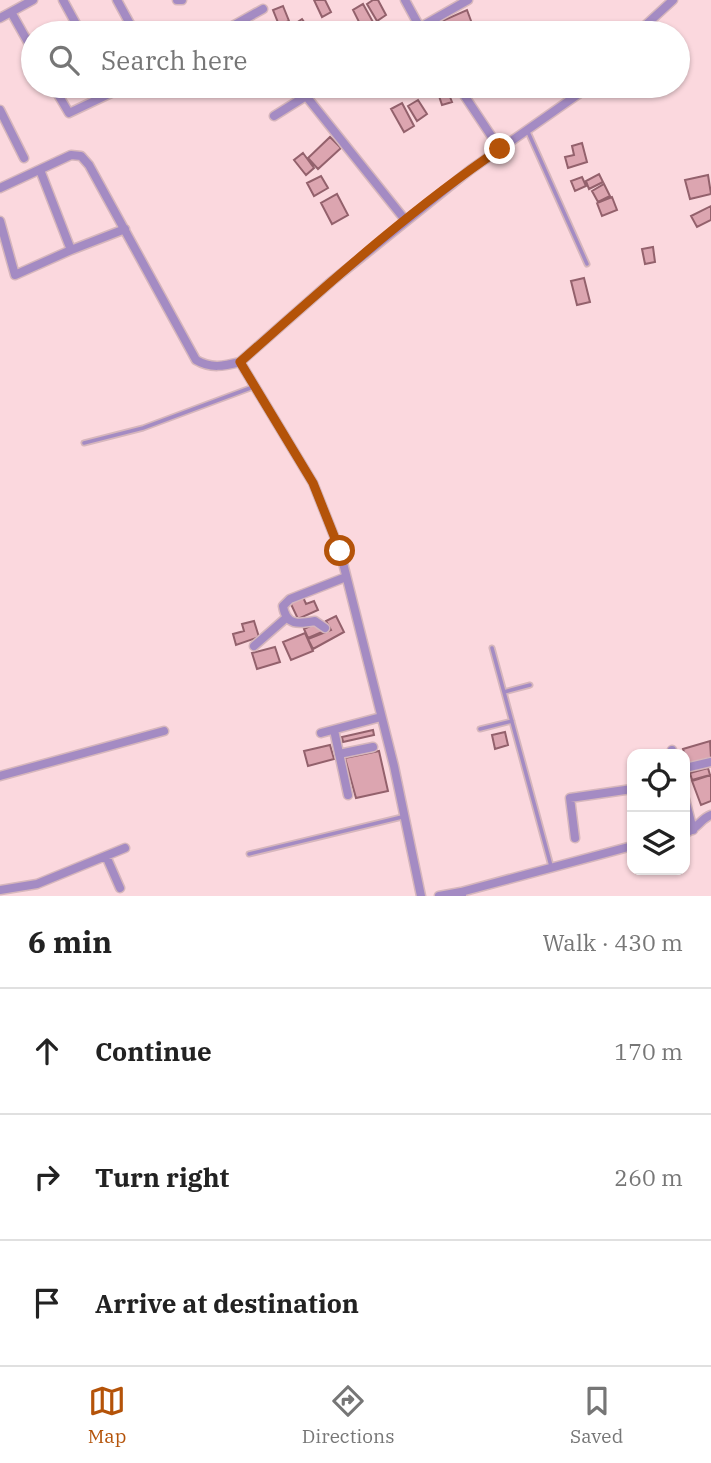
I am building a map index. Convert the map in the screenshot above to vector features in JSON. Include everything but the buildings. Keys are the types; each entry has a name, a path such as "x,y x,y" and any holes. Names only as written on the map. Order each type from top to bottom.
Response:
{"street":[{"path":"0,18 33,0"},
{"path":"63,0 75,21"},
{"path":"117,0 128,21"},
{"path":"405,0 416,21"},
{"path":"435,21 468,0"},
{"path":"650,21 673,0"},
{"path":"242,21 263,9"},
{"path":"11,12 21,30"},
{"path":"60,98 69,113 96,98"},
{"path":"274,117 303,98"},
{"path":"308,98 406,221"},
{"path":"466,98 500,149"},
{"path":"0,188 71,155 81,156 125,229 196,360 205,366 218,367 240,362 332,281 470,170 573,98"},
{"path":"0,110 24,158"},
{"path":"40,170 71,250"},
{"path":"0,221 15,275 125,229"},
{"path":"240,362 313,483 340,551 421,896"},
{"path":"325,628 315,621 298,624 286,618 283,606 289,599 346,577"},
{"path":"254,646 286,618"},
{"path":"321,733 381,717"},
{"path":"334,730 348,794"},
{"path":"0,776 164,731"},
{"path":"339,754 373,747"},
{"path":"690,767 711,762"},
{"path":"575,838 570,799 627,790"},
{"path":"690,831 711,815"},
{"path":"439,896 462,894 627,847"},
{"path":"0,890 37,884 125,848"},
{"path":"106,856 120,888"}],"lane":[{"path":"528,130 587,264"},
{"path":"84,443 144,428 255,387"},
{"path":"492,648 551,868"},
{"path":"504,692 530,685"},
{"path":"480,729 512,721"},
{"path":"249,854 404,817"}],"route":[{"path":"340,551 313,483 240,362 332,281 500,149"}]}
